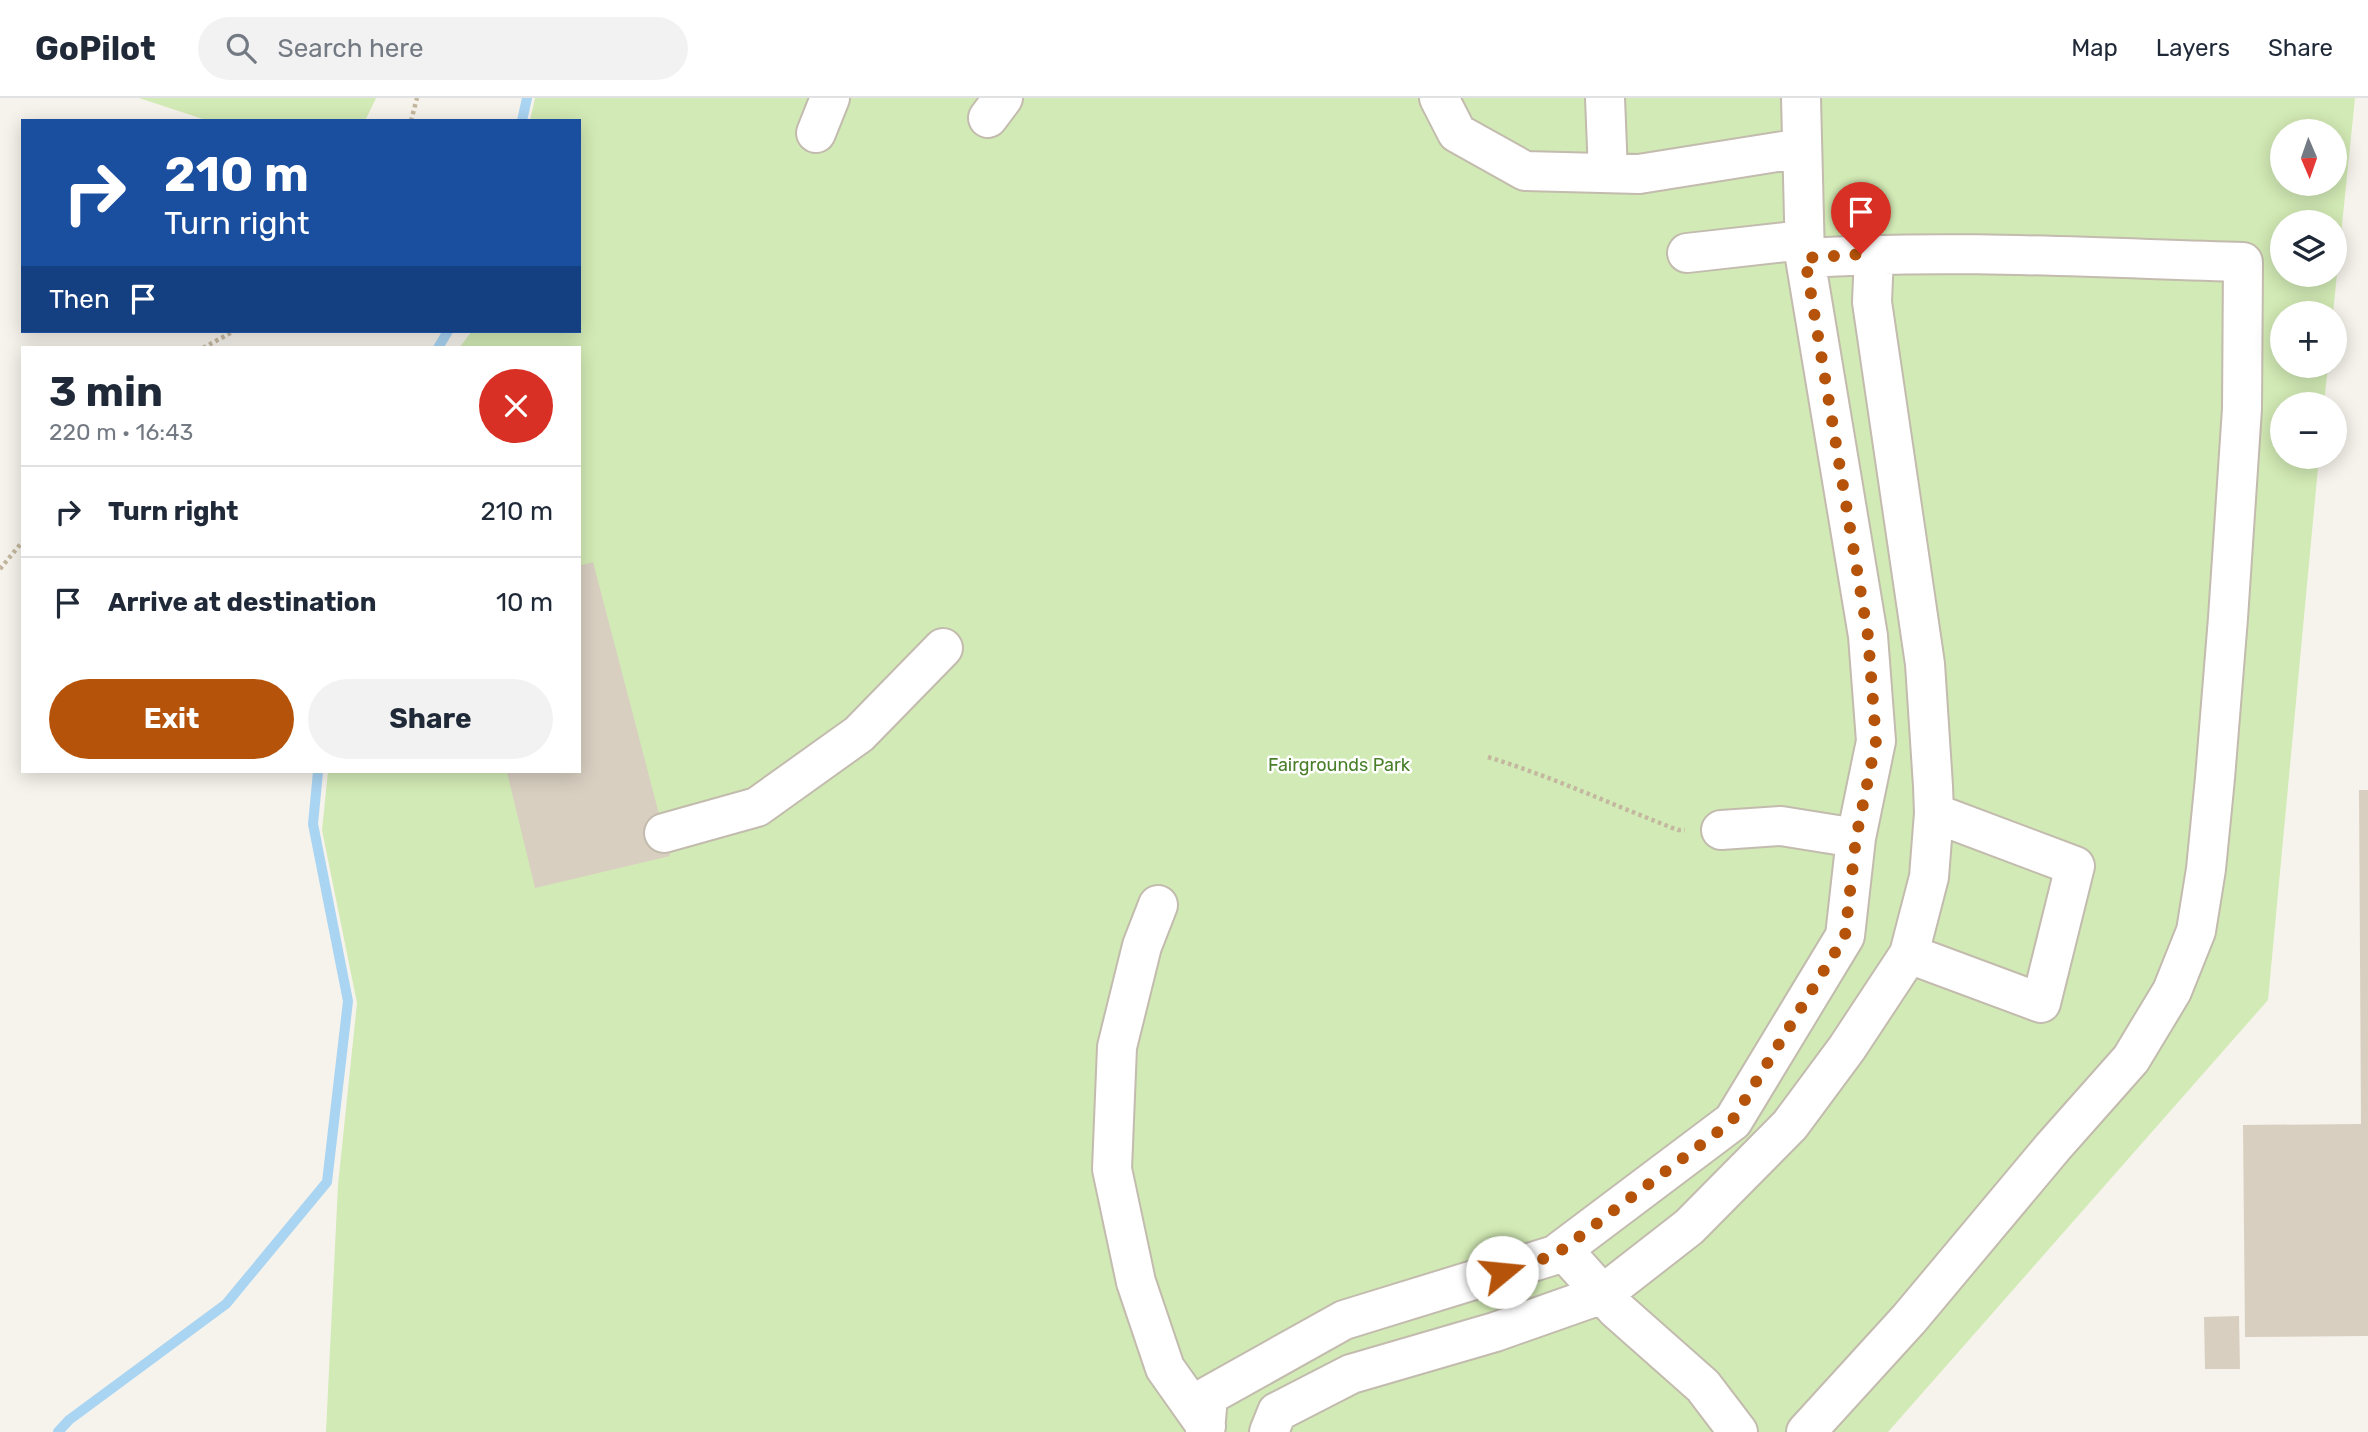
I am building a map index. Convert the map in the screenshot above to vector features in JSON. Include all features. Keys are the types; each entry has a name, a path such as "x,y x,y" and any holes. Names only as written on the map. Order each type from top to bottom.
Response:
{"lane":[{"path":"816,133 830,98"},
{"path":"1439,98 1457,133 1525,171 1639,174 1802,148"},
{"path":"1605,98 1608,173"},
{"path":"1205,1429 1208,1396 1344,1320 1555,1255 1732,1121 1845,936 1856,838 1876,741 1868,636 1804,249 1801,98"},
{"path":"1687,253 1804,249 1874,255 2243,262 2242,409 2216,778 2196,931 2172,990 2131,1059 2053,1147 1909,1319 1806,1432"},
{"path":"1269,1432 1277,1412 1351,1374 1495,1332 1603,1294 1689,1227 1790,1125 1847,1048 1909,954 1929,877 1934,813 1925,664 1872,302 1874,255"},
{"path":"664,833 758,807 859,734 943,648"},
{"path":"1909,954 2041,1003 2075,866 1934,813"},
{"path":"1721,830 1781,826 1856,838"},
{"path":"1158,905 1142,946 1117,1046 1112,1169 1136,1282 1165,1367 1205,1429"},
{"path":"1563,1250 1603,1294 1703,1386 1738,1432"}],"path":[{"path":"412,119 417,98"},
{"path":"207,346 230,333"},
{"path":"0,569 21,543"},
{"path":"1488,757 1534,771 1678,831 1721,830"}],"green space":[{"path":"139,98 376,98 366,119 203,119"},
{"name":"Fairgrounds Park","path":"535,98 2355,98 2347,176 2347,119 2270,119 2270,196 2345,196 2344,210 2270,210 2270,287 2336,287 2334,301 2270,301 2270,378 2327,378 2325,392 2270,392 2270,469 2318,469 2268,1000 1888,1432 326,1432 338,1185 357,1003 322,830 328,773 581,773 581,346 461,346 470,333 581,333 581,119 530,119"}],"building":[{"path":"593,562 670,856 535,888 507,773 581,773 581,565"},
{"path":"2359,790 2368,790 2368,1336 2245,1337 2243,1125 2361,1124"},
{"path":"2239,1316 2240,1369 2205,1369 2204,1317"}],"waterway":[{"path":"522,119 527,98"},
{"path":"439,346 447,333"},
{"path":"58,1432 69,1420 226,1304 327,1182 348,1001 313,824 318,773"}],"route":[{"path":"1502,1272 1555,1255 1732,1121 1845,936 1856,838 1876,741 1868,636 1805,258 1861,254"}]}
